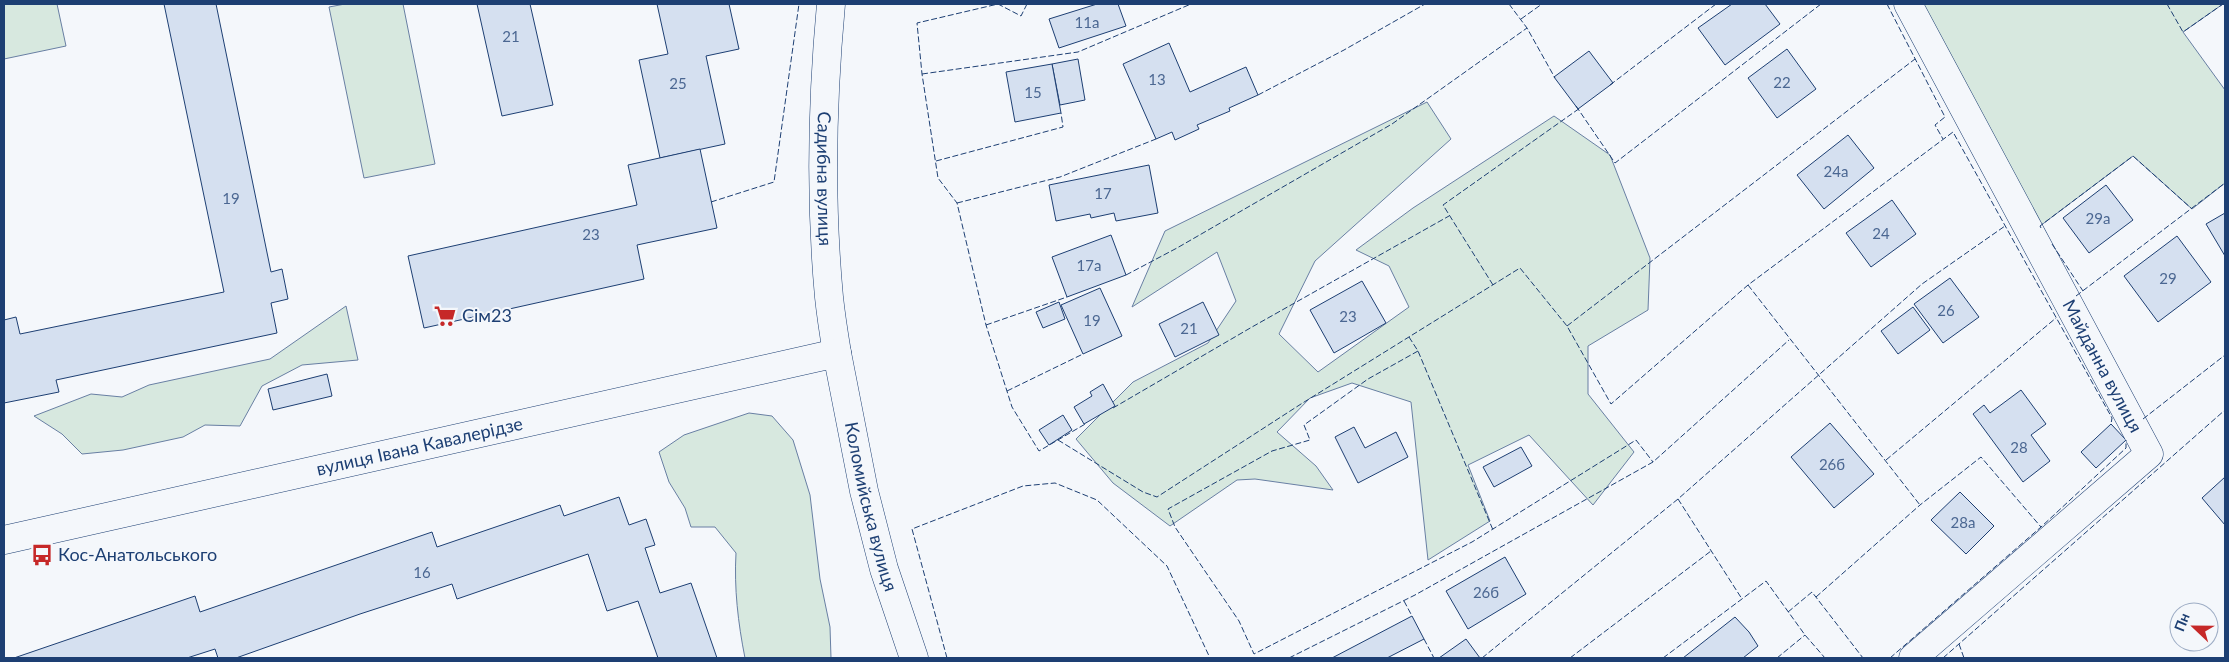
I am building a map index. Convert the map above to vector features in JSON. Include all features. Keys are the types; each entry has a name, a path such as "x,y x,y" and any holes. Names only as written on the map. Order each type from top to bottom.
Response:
{"street":[{"name":"Садибна вулиця","path":"831,4 826,59 823,196 829,298 837,353"},
{"name":"Майданна вулиця","path":"1908,4 2149,454 1912,658"},
{"name":"вулиця Івана Кавалерідзе","path":"4,540 837,353"},
{"name":"Коломийська вулиця","path":"837,353 864,491 884,569 914,658"}],"shaded area":[{"path":"4,4 57,4 66,46 4,59"},
{"path":"345,4 403,4 435,164 364,178 329,7"},
{"path":"1920,4 2223,4 2183,32 2225,90 2225,183 2192,209 2133,156 2040,226"},
{"path":"1427,102 1451,139 1315,261 1279,334 1318,372 1409,307 1389,266 1356,250 1413,208 1554,116 1610,155 1650,258 1648,310 1588,346 1588,394 1634,452 1593,505 1529,435 1468,465 1490,521 1428,560 1411,402 1352,383 1310,398 1277,432 1316,466 1333,490 1255,479 1237,480 1170,526 1113,483 1076,439 1133,382 1208,343 1236,301 1217,252 1132,307 1165,231"},
{"path":"346,306 358,360 302,365 262,386 240,426 205,425 183,437 123,450 82,454 62,434 34,416 91,394 122,397 149,385 270,359"},
{"path":"749,413 772,416 793,440 810,495 820,579 830,627 831,658 745,658 737,606 736,553 715,527 691,527 685,508 669,482 659,452 684,435"}],"building":[{"path":"164,4 216,4 271,272 282,269 288,299 271,303 277,333 56,380 59,392 4,403 4,320 16,317 20,334 224,292"},
{"path":"477,4 530,4 553,105 502,116"},
{"path":"657,4 729,4 739,49 706,56 725,144 660,158 639,60 668,54"},
{"path":"1097,4 1118,4 1126,26 1059,48 1049,19"},
{"path":"1732,4 1765,4 1780,24 1725,65 1698,28"},
{"path":"1169,43 1190,92 1246,67 1258,95 1229,108 1230,111 1197,125 1199,129 1175,140 1172,132 1156,139 1123,64"},
{"path":"1787,49 1816,89 1777,118 1748,78"},
{"path":"1589,51 1613,83 1578,109 1554,77"},
{"path":"1078,59 1085,100 1060,105 1052,64"},
{"path":"1052,64 1061,113 1015,122 1006,72"},
{"path":"1848,135 1874,168 1824,209 1797,175"},
{"path":"700,149 717,228 637,245 644,279 424,328 408,256 637,205 628,165"},
{"path":"1149,165 1158,213 1116,221 1114,213 1091,218 1090,214 1056,221 1049,185"},
{"path":"2106,185 2133,220 2089,253 2063,218"},
{"path":"1892,200 1916,234 1871,267 1846,233"},
{"path":"2225,213 2225,256 2206,224"},
{"path":"1111,235 1126,275 1067,297 1052,257"},
{"path":"2177,236 2211,282 2158,322 2124,276"},
{"path":"1950,278 1979,317 1943,343 1914,304"},
{"path":"1362,281 1386,323 1334,353 1310,310"},
{"path":"1100,288 1122,336 1083,354 1061,305"},
{"path":"1059,302 1065,319 1043,328 1036,312"},
{"path":"1203,302 1219,335 1175,357 1159,324"},
{"path":"1913,307 1930,330 1898,354 1881,331"},
{"path":"327,374 332,396 273,410 268,389"},
{"path":"1103,384 1115,406 1084,424 1074,407 1092,396 1090,392"},
{"path":"2021,390 2046,424 2031,435 2050,461 2023,482 1973,414 1984,405 1990,413"},
{"path":"1063,415 1072,430 1049,445 1039,430"},
{"path":"1830,423 1874,474 1834,508 1791,457"},
{"path":"2111,424 2126,440 2096,468 2081,452"},
{"path":"1354,427 1365,448 1396,432 1408,457 1358,483 1335,437"},
{"path":"1521,447 1532,466 1494,487 1483,467"},
{"path":"2225,477 2225,525 2202,498"},
{"path":"1960,492 1994,526 1966,554 1931,520"},
{"path":"619,497 629,525 646,519 655,545 645,548 660,593 691,583 717,658 658,658 638,601 607,611 588,554 457,599 452,584 236,658 218,658 215,649 187,658 14,658 195,596 200,612 432,532 437,547 560,505 564,516"},
{"path":"1505,557 1526,594 1468,629 1446,591"},
{"path":"1412,616 1424,639 1387,658 1332,658"},
{"path":"1735,617 1749,632 1758,646 1743,658 1683,658"},
{"path":"1466,639 1480,658 1439,658"}],"fence":[{"path":"711,202 774,182 799,4"},
{"path":"1027,4 1021,16 998,4 917,23 922,74 938,178 957,203 986,325 1012,407 1039,451 1087,423"},
{"path":"922,74 1078,52 1191,4"},
{"path":"1258,95 1344,50 1425,4"},
{"path":"1509,4 1527,28 1555,78"},
{"path":"1521,19 1542,4"},
{"path":"1610,85 1716,4"},
{"path":"1576,106 1615,163 1821,4"},
{"path":"1887,4 1945,117 1935,125 1943,139"},
{"path":"2167,4 2183,32 2223,4"},
{"path":"1126,275 1177,248 1392,124 1527,28"},
{"path":"1567,326 1915,59"},
{"path":"1493,285 1443,205 1580,108"},
{"path":"936,161 1063,127 1061,113"},
{"path":"1058,440 1143,492 1157,497 1301,404 1520,268 1567,326 1611,404 1748,285 1953,132 2112,418 2111,424"},
{"path":"957,203 1060,177 1156,139"},
{"path":"2041,228 2040,226 2133,156 2192,209"},
{"path":"2076,296 2225,183"},
{"path":"1113,408 1449,216"},
{"path":"1482,658 1678,499 1922,284 2005,226"},
{"path":"2052,244 2083,291"},
{"path":"1748,285 1920,505"},
{"path":"986,325 1067,297"},
{"path":"1886,460 2056,318"},
{"path":"1409,337 1418,351 1493,530"},
{"path":"1289,658 1415,595 1653,462 1789,340"},
{"path":"1418,351 1368,379 1304,425 1310,440 1272,451 1168,509 1175,527 1239,621 1254,654 1472,542 1636,440 1653,462"},
{"path":"1007,391 1083,354"},
{"path":"2143,419 2225,355"},
{"path":"1943,658 2225,410"},
{"path":"1890,658 2041,527 2126,448 2126,440"},
{"path":"1816,597 1920,505 1981,457 2041,527"},
{"path":"947,658 912,529 1023,486 1055,483 1097,500 1167,566 1210,658"},
{"path":"1678,499 1742,599"},
{"path":"1570,658 1711,551"},
{"path":"1663,658 1766,581 1805,635 1825,658"},
{"path":"1788,612 1812,592 1863,658"},
{"path":"1404,601 1412,616"},
{"path":"1777,658 1805,635"},
{"path":"1424,639 1434,658"},
{"path":"1959,644 1964,658"}],"place":[{"name":"Сім23","path":"445,316"},
{"name":"Кос-Анатольського","path":"42,555"}]}
